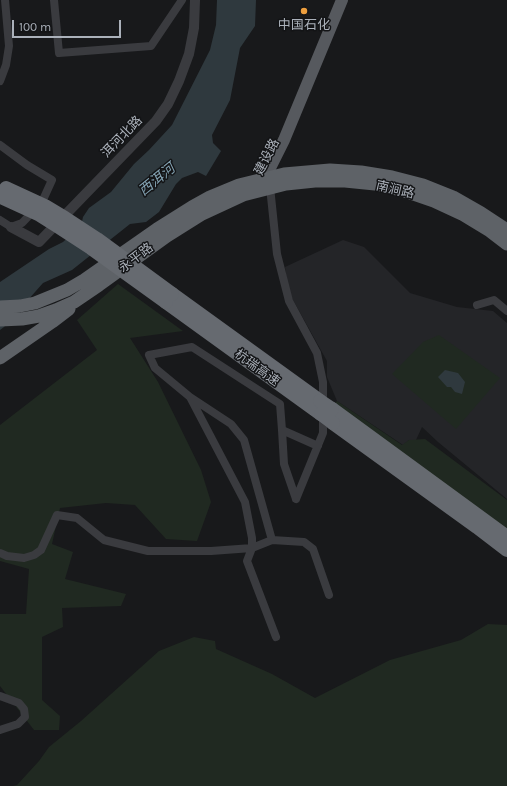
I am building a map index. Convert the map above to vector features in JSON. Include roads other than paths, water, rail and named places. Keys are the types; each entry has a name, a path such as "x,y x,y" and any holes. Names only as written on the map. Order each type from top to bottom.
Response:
{"highway":[{"name":"南涧路","path":"270,179 299,172 330,170 362,172 392,177 423,185 453,197 507,230"},
{"name":"南涧路","path":"270,179 300,182 360,182 390,187 448,207 480,225 507,244"},
{"name":"永平路","path":"0,320 22,319 39,316 56,310 88,278 167,222 197,204 225,191 270,179"},
{"name":"永平路","path":"0,307 20,306 51,298 70,296 91,291 161,240 202,214 270,179"},
{"name":"杭瑞高速","path":"2,192 60,227 169,298 326,412 507,550"},
{"path":"0,358 52,322 91,291 125,252"},
{"name":"杭瑞高速","path":"326,412 507,537"}],"main road":[{"name":"建设路","path":"270,179 284,140 342,0"},
{"name":"建设路","path":"270,179 290,145 349,0"}],"street":[{"path":"0,81 6,65 9,46 5,0"},
{"path":"54,0 59,53 151,46 182,0"},
{"name":"洱河北路","path":"11,227 39,242 156,120 168,104 179,81 189,54 194,28 195,0"},
{"path":"0,145 27,165 52,180 42,202 22,223 11,227 0,220"},
{"path":"270,179 277,254 289,300 317,353 323,382 323,433 296,499 284,464 280,404 192,347 149,355 155,368 190,397 231,424 244,440 272,540"},
{"path":"477,305 494,300 507,311"},
{"path":"190,397 245,502 252,538 252,548 248,561 276,637"},
{"path":"282,430 318,446"},
{"path":"0,553 7,556 24,558 41,550 57,516 77,518 104,540 148,551 211,551 252,548 272,540 304,542 313,549 328,595"},
{"path":"0,696 19,703 24,709 25,717 18,724 0,730"}],"water":[{"name":"西洱河","path":"217,0 256,0 255,26 240,48 230,100 212,135 213,143 221,151 206,176 198,172 182,178 176,184 159,212 146,222 130,224 72,270 43,283 0,330 0,282 49,249 63,242 81,226 83,217 89,208 111,192 134,164 172,125 210,50 216,25"},
{"path":"445,370 458,373 465,382 462,394 455,392 451,387 447,387 438,377"}],"place":[{"name":"中国石化","path":"304,11"}]}
